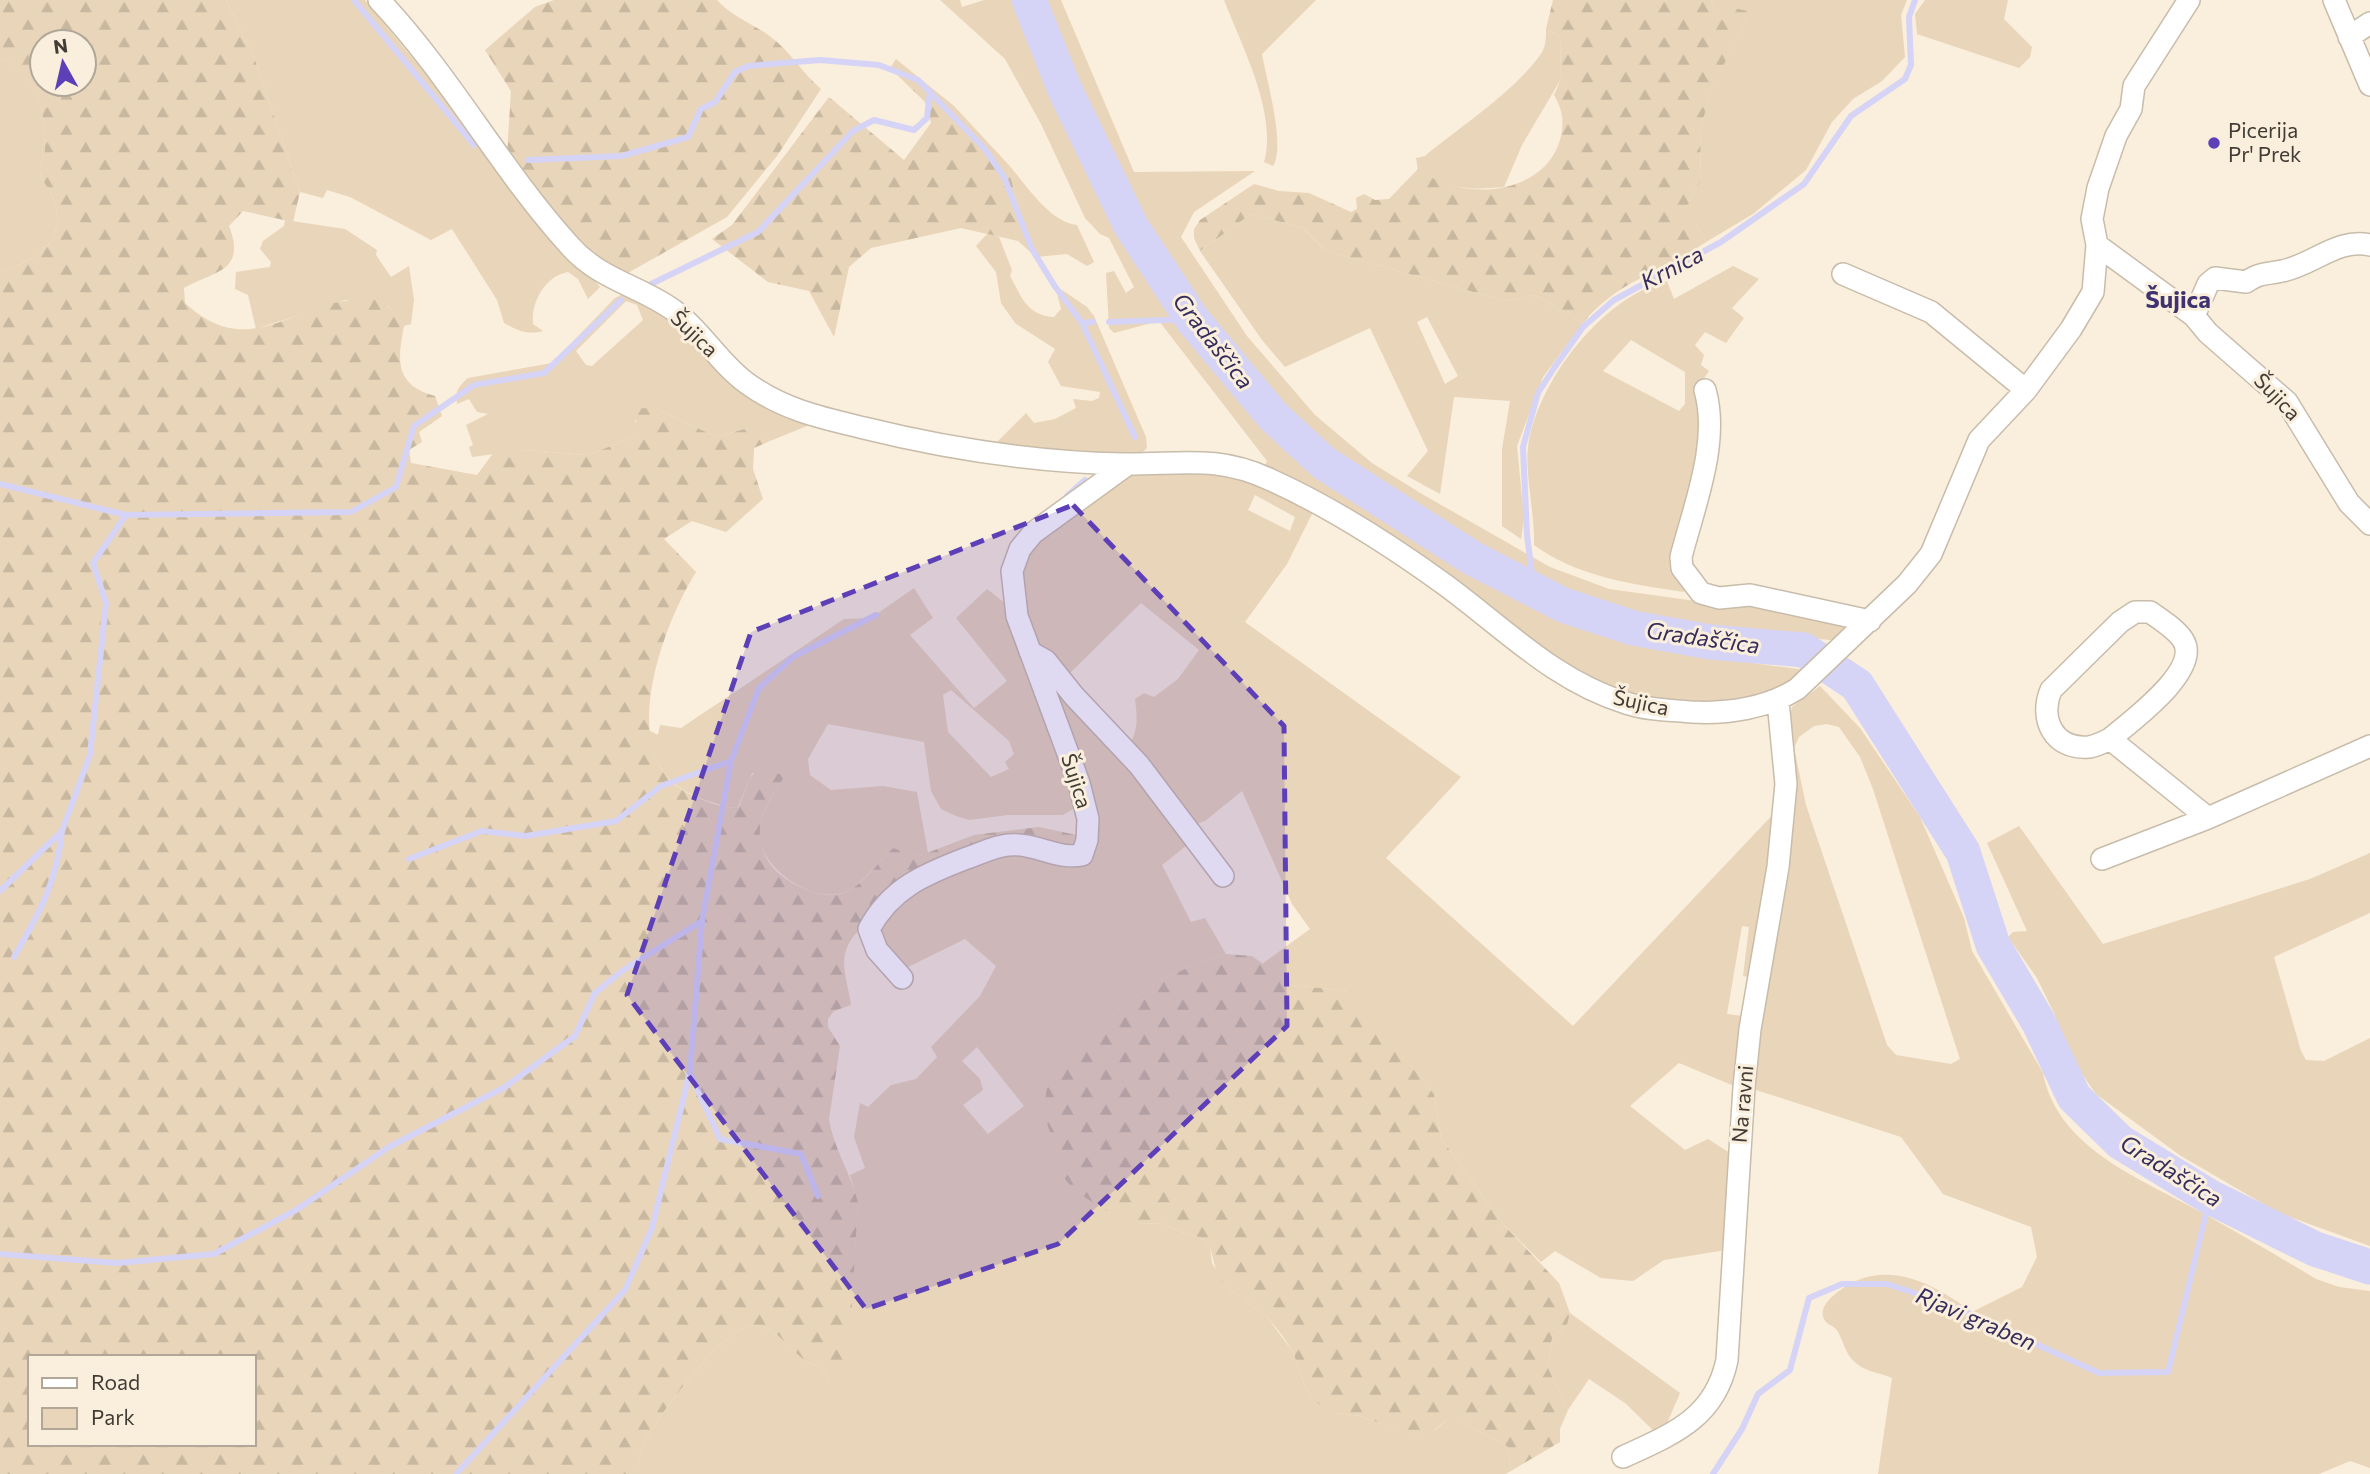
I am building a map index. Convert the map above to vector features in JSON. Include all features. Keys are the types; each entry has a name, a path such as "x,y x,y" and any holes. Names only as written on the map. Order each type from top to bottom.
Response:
{"street":[{"name":"Šujica","path":"379,0 414,37 491,147 572,249 620,285 646,295 677,313 747,383 784,405 817,418 940,446 1018,456 1128,464 1206,461 1267,478 1322,506 1418,566 1542,662 1576,683 1628,704 1715,713 1778,701 1797,689 1870,621"},
{"path":"1705,390 1710,407 1707,442 1681,557 1682,569 1689,580 1701,593 1719,598 1750,595 1870,621 1907,584 1931,554 1979,440 2026,390 2071,329 2093,292 2097,245 2092,219 2098,188 2116,136 2131,108 2134,86 2189,0"},
{"path":"2334,0 2370,85"},
{"path":"2349,37 2370,23"},
{"name":"Šujica","path":"2097,245 2194,316 2208,333 2287,402 2304,425 2322,462 2342,493 2370,524"},
{"path":"2194,316 2208,284 2215,278 2246,282 2263,271 2282,271 2344,246 2370,245"},
{"path":"1843,274 1931,312 2026,390"},
{"name":"Šujica","path":"902,978 877,950 869,929 881,907 907,884 934,871 1009,845 1035,848 1069,858 1082,855 1087,840 1088,820 1079,783 1030,652 1013,598 1013,571 1020,548 1047,522 1128,464"},
{"path":"2135,612 2150,612 2184,641 2188,654 2182,671 2110,739 2089,747 2072,744 2054,735 2045,721 2045,704 2051,690 2120,622 2135,612"},
{"path":"1030,652 1046,661 1074,696 1139,765 1223,876"},
{"name":"Na ravni","path":"1623,1457 1657,1441 1705,1410 1723,1380 1727,1360 1744,1087 1778,867 1786,784 1778,701"},
{"path":"2110,739 2208,818"},
{"path":"2102,859 2208,818 2370,746"}],"highlighted area":[{"path":"1073,505 1284,726 1287,1026 1058,1244 866,1309 627,995 751,632"}],"green space":[{"path":"0,0 226,0 255,60 300,192 293,222 243,211 229,226 234,253 231,261 225,268 184,288 185,303 208,320 230,328 251,329 271,325 333,303 372,299 385,304 404,326 400,361 406,378 412,385 435,396 442,416 419,432 422,442 409,450 411,463 477,475 494,452 526,450 588,455 636,436 636,411 640,408 656,409 717,437 751,427 762,429 770,441 754,448 753,469 763,499 726,532 692,521 664,539 696,572 670,625 659,657 651,691 649,724 654,753 668,778 692,795 709,802 739,807 750,778 757,770 785,775 766,808 760,832 765,856 781,875 802,888 836,895 859,884 893,848 919,856 974,835 1039,827 1081,836 1076,851 994,841 862,927 848,946 844,963 851,1005 834,1011 828,1019 828,1027 840,1046 829,1119 834,1140 858,1202 848,1373 842,1380 830,1381 817,1365 800,1357 770,1330 750,1326 738,1331 708,1357 662,1414 642,1446 638,1474 0,1474 0,271 38,255 53,237 57,212 53,197 40,173 45,135 37,98 98,98 98,28 28,28 28,81 22,73 0,59"},
{"path":"226,0 365,0 600,287 588,299 578,279 568,272 560,274 546,284 534,307 533,324 543,331 532,333 518,330 504,323 497,300 452,229 431,240 350,197 327,190 323,198 300,192 255,60"},
{"path":"554,0 717,0 778,43 821,89 777,156 727,217 626,274 609,267 576,240 545,205 507,154 511,91 485,50 535,7"},
{"path":"940,0 960,0 962,7 984,0 1014,0 1069,135 1143,268 1254,413 1299,461 1516,599 1588,628 1679,653 1805,670 1779,692 1733,703 1659,701 1596,683 1264,467 1267,461 1159,321 1114,333 1109,328 1106,273 1114,271 1126,293 1134,287 1109,238 1100,234 1085,218 1041,124 1005,59"},
{"path":"1040,0 1061,0 1134,172 1255,171 1194,212 1181,237 1247,336 1315,415 1372,463 1550,567 1609,589 1717,604 1774,607 1854,625 1839,641 1658,622 1571,600 1544,578 1512,562 1489,555 1415,512 1320,447 1253,379 1140,220 1089,122"},
{"path":"1224,0 1316,0 1262,54 1276,128 1276,156 1273,166 1264,162 1266,123 1256,80"},
{"path":"1553,0 1711,0 1715,11 1734,8 1747,11 1748,17 1713,86 1701,126 1700,182 1686,209 1686,220 1697,225 1706,242 1626,286 1597,308 1583,323 1535,295 1506,301 1326,251 1303,228 1251,214 1200,251 1194,238 1194,229 1200,220 1254,184 1279,191 1309,193 1351,212 1357,209 1356,198 1364,194 1375,200 1389,199 1418,169 1454,186 1475,189 1496,189 1533,176 1548,163 1562,133 1562,113 1554,95 1561,79 1560,37 1546,29"},
{"path":"1711,0 1907,0 1901,15 1905,57 1882,81 1853,99 1832,122 1806,170 1753,214 1706,242 1697,225 1686,221 1686,209 1700,182 1701,126 1713,85 1748,17 1715,11"},
{"path":"1925,0 2008,0 2004,19 2032,47 2030,57 2019,68 1917,34 1915,14"},
{"path":"1546,29 1560,37 1561,79 1522,145 1504,187 1448,185 1418,170 1416,158 1425,156 1486,108 1529,69 1543,49"},
{"path":"0,59 22,73 28,80 28,98 37,98 41,108 45,151 40,173 53,197 57,225 53,237 38,255 0,271"},
{"path":"896,59 954,106 1007,163 1026,237 1018,241 961,228 871,248 849,267 834,337 809,291 768,282 712,239 732,225 829,97 904,160 931,123 925,102 890,68"},
{"path":"1007,163 1047,209 1057,217 1077,225 1094,262 1087,266 1067,254 1036,257 1018,241 1026,237"},
{"path":"1251,214 1303,228 1326,251 1506,301 1535,295 1583,323 1543,377 1517,446 1524,518 1521,539 1502,526 1502,449 1510,401 1454,397 1440,494 1407,476 1428,451 1370,328 1285,367 1262,340 1200,251","holes":["1427,317 1458,376 1445,384 1417,322"]},
{"path":"285,220 345,229 377,250 376,255 391,277 409,266 414,300 411,324 404,326 388,306 345,300 256,329 248,295 235,289 236,272 270,267 271,262 260,249 263,241 284,226"},
{"path":"987,234 999,237 1012,270 1010,276 1031,309 1054,317 1061,309 1057,293 1062,290 1087,307 1094,316 1146,437 1147,448 1139,455 992,447 1026,413 1034,423 1055,419 1076,408 1073,399 1092,401 1099,398 1100,392 1061,386 1048,362 1055,349 1015,323 1001,303 996,272 976,246"},
{"path":"1733,266 1759,279 1732,308 1744,318 1726,343 1705,332 1695,345 1704,355 1701,365 1709,371 1697,389 1707,411 1684,592 1606,578 1569,565 1534,545 1528,470 1528,448 1544,397 1576,346 1619,305 1643,290 1667,281 1674,299","holes":["1631,340 1685,372 1685,404 1679,411 1603,371"]},
{"path":"623,294 655,307 807,420 807,426 770,441 762,430 744,429 717,437 656,409 635,420 638,431 636,436 588,455 526,450 472,457 469,447 473,445 466,425 488,414 477,412 469,399 457,404 457,392 462,384 468,378 552,363 615,298","holes":["626,301 637,305 643,320 592,366 586,365 576,351"]},
{"path":"1228,472 1314,510 1287,564 1245,622 1461,777 1386,858 1573,1026 1779,808 1753,978 1743,976 1749,927 1742,926 1727,1014 1750,1017 1739,1088 1679,1063 1630,1106 1685,1150 1708,1139 1733,1155 1726,1250 1664,1260 1633,1281 1601,1278 1555,1251 1541,1262 1502,1223 1441,1138 1434,1094 1349,991 1291,985 1262,964 1310,929 1292,904 1242,791 1205,821 1191,826 1129,745 1136,728 1135,699 1144,693 1154,697 1178,679 1199,650 1141,603 1065,678 1029,634 1018,570 1044,530 1130,474","holes":["1255,495 1295,517 1290,531 1248,510"]},
{"path":"914,588 933,618 910,635 974,708 1007,681 956,618 987,589 1011,608 1075,800 1073,809 1063,815 1008,815 969,820 956,816 941,809 931,791 924,742 828,724 808,759 810,775 831,790 883,786 917,792 928,853 918,856 893,848 851,889 831,895 816,893 786,878 774,867 760,839 762,819 784,776 752,773 738,807 698,797 676,785 661,768 655,757 648,730 658,735 660,725 681,728 844,619 871,618","holes":["951,690 1009,741 1014,754 1005,762 1009,769 991,777 948,732 943,695"]},
{"path":"1044,664 1191,842 1162,865 1191,922 1205,918 1226,954 1200,962 1159,981 1125,1004 1076,1046 1049,1130 1056,1149 1136,1224 1163,1223 1177,1231 1202,1238 1210,1247 1212,1263 1227,1287 1267,1317 1293,1352 1312,1398 1336,1413 1360,1416 1417,1436 1436,1429 1447,1420 1459,1420 1508,1447 1511,1471 1505,1474 638,1474 642,1446 662,1414 708,1357 738,1331 750,1326 770,1330 800,1357 817,1365 830,1381 847,1373 858,1202 850,1175 865,1168 854,1137 860,1103 868,1107 891,1085 916,1079 937,1057 931,1047 980,996 996,966 965,939 906,968 894,960 881,936 881,923 901,897 1003,853 1017,852 1071,866 1089,858","holes":["977,1047 1024,1106 988,1134 963,1105 983,1090 980,1079 962,1061"]},
{"path":"1820,686 1860,728 1920,817 1964,918 1972,951 2043,1073 2051,1099 2065,1122 2083,1141 2128,1173 2316,1279 2339,1287 2370,1291 2370,1468 2350,1461 2319,1474 1878,1474 1892,1378 1865,1369 1853,1361 1837,1330 1823,1318 1825,1305 1839,1291 1856,1281 1890,1275 1924,1283 1972,1312 2022,1287 2037,1257 2031,1227 1943,1194 1901,1137 1750,1088 1792,707","holes":["1827,724 1839,727 1860,757 1873,789 1960,1059 1951,1064 1896,1055 1887,1045 1806,805 1794,748 1799,737 1814,726"]},
{"path":"2019,826 2103,944 2310,879 2370,853 2370,913 2274,957 2301,1051 2306,1060 2324,1061 2370,1038 2370,1246 2279,1213 2181,1156 2096,1094 2067,1053 2055,1015 2037,978 2008,937 2013,932 2027,931 1987,843"},
{"path":"1226,954 1252,956 1291,985 1350,991 1434,1094 1441,1138 1502,1223 1559,1283 1570,1313 1567,1325 1552,1338 1548,1368 1568,1410 1560,1429 1560,1442 1511,1471 1508,1447 1459,1420 1447,1420 1427,1435 1416,1436 1360,1416 1336,1413 1323,1408 1312,1398 1304,1384 1293,1352 1282,1335 1267,1317 1227,1287 1217,1274 1210,1247 1202,1238 1177,1231 1163,1223 1136,1224 1105,1210 1075,1191 1064,1178 1044,1113 1048,1075 1076,1046 1125,1004 1159,981 1200,962"},
{"path":"1570,1313 1680,1393 1668,1421 1674,1426 1657,1434 1625,1403 1589,1379 1568,1410 1548,1368 1552,1338 1567,1325"}],"waterway":[{"path":"354,0 474,145"},
{"name":"Gradaščica","path":"1029,0 1065,90 1131,226 1192,319 1273,416 1324,463 1472,558 1563,605 1633,628 1710,642 1804,650 1857,685 1963,852 1993,945 2039,1023 2074,1097 2120,1142 2210,1197 2315,1249 2370,1267"},
{"name":"Krnica","path":"1534,590 1527,535 1523,447 1538,393 1554,368 1583,327 1614,300 1721,242 1804,184 1851,116 1905,79 1911,65 1909,17 1915,0"},
{"path":"528,160 622,156 688,137 701,109 715,102 735,72 748,66 820,60 879,65 918,80 984,148 1004,177 1032,249 1054,285 1082,323 1093,322"},
{"path":"649,285 758,232 853,131 874,120 914,130 927,118 930,91"},
{"path":"0,484 126,515 351,512 396,487 414,426 474,385 544,373 621,300"},
{"path":"1109,322 1192,319"},
{"path":"1082,323 1135,437"},
{"path":"1067,496 1085,480"},
{"path":"0,891 62,831 90,755 106,603 93,563 126,515"},
{"path":"456,1474 625,1290 652,1228 690,1071 702,921 731,761 759,688 793,657 876,615"},
{"path":"409,859 482,831 526,836 616,821 661,786 731,761"},
{"path":"14,957 46,897 56,866 62,831"},
{"path":"0,1254 117,1263 214,1254 296,1210 389,1147 505,1087 575,1036 595,993 622,971 702,921"},
{"path":"690,1073 720,1139 801,1154 818,1196"},
{"name":"Rjavi graben","path":"1713,1474 1742,1429 1758,1394 1790,1370 1809,1298 1842,1284 1887,1284 1949,1304 2099,1373 2168,1372 2210,1197"}],"place":[{"name":"Picerija Pr' Prek","path":"2214,143"}],"district":[{"name":"Šujica","path":"2178,300"}]}
